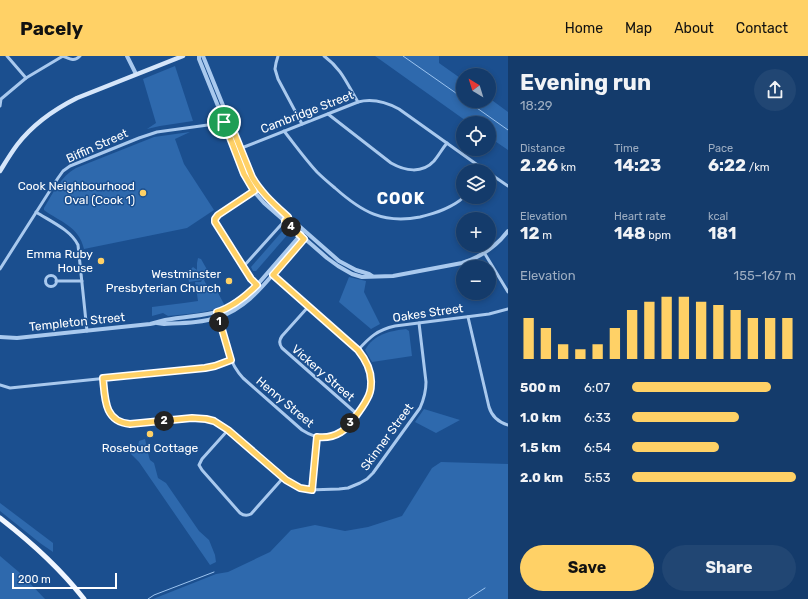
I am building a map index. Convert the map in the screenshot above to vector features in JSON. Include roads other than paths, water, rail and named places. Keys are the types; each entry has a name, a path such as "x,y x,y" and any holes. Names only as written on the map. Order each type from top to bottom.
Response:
{"main road":[{"path":"0,171 12,152 27,133 62,105 183,56"},
{"path":"0,518 42,553 84,599"}],"street":[{"path":"7,56 26,78"},
{"path":"0,106 0,99 26,78 63,56 72,60 80,56"},
{"path":"127,56 136,74"},
{"path":"198,56 247,179 254,191 264,203 327,258 343,269 362,277 366,278 372,276"},
{"path":"203,56 252,177 258,188 288,217 339,261 372,276 393,276 472,260 485,254 497,244 508,231"},
{"path":"278,56 275,69 278,79 302,124"},
{"path":"324,56 341,72 358,102"},
{"name":"Cambridge Street","path":"235,150 358,102 376,100 399,109 476,164"},
{"path":"328,114 391,163 408,170 422,169 428,166 435,160 447,143"},
{"name":"Biffin Street","path":"0,270 58,178 70,166 149,134 167,130 214,124 229,120"},
{"path":"284,131 318,172 347,199 371,213 391,219 410,219 443,211 456,204"},
{"path":"496,178 508,186"},
{"path":"258,188 218,215 215,219 216,225 243,267 251,279 259,287"},
{"path":"36,212 68,232 76,240 79,250 87,331"},
{"path":"243,267 288,217"},
{"name":"Templeton Street","path":"0,337 17,338 157,323 164,324 202,321 218,318 239,308 249,301 269,272 306,233"},
{"name":"Templeton Street","path":"157,323 164,320 217,312 232,306 242,300 273,275 302,237"},
{"path":"485,254 508,290"},
{"name":"Henry Street","path":"217,312 231,360 238,373 243,378 309,435 324,438 340,433 347,427 368,398 371,385 370,370 363,356 358,350 269,272"},
{"path":"56,281 82,281"},
{"name":"Vickery Street","path":"308,307 281,338 280,345 287,353 356,414"},
{"name":"Oakes Street","path":"358,350 375,333 383,329 496,313 508,309"},
{"path":"468,317 488,407 495,418 508,425"},
{"name":"Skinner Street","path":"103,378 107,408 117,421 130,424 199,418 214,421 228,430 293,485 312,490 348,488 367,479 376,469 420,408 425,394 426,382 419,323"},
{"path":"0,386 10,388 205,368 231,360"},
{"path":"228,430 202,459 199,465 240,513 245,516 251,514 283,478"},
{"path":"312,490 317,437"}],"waterway":[{"path":"403,56 456,93"},
{"path":"477,108 508,130"},
{"path":"148,599 154,595 214,572"},
{"path":"468,599 485,588"}],"place":[{"name":"Cook Neighbourhood Oval (Cook 1)","path":"143,193"},
{"name":"Emma Ruby House","path":"101,261"},
{"name":"Westminster Presbyterian Church","path":"229,281"},
{"name":"Rosebud Cottage","path":"150,434"}],"district":[{"name":"COOK","path":"401,198"}]}
